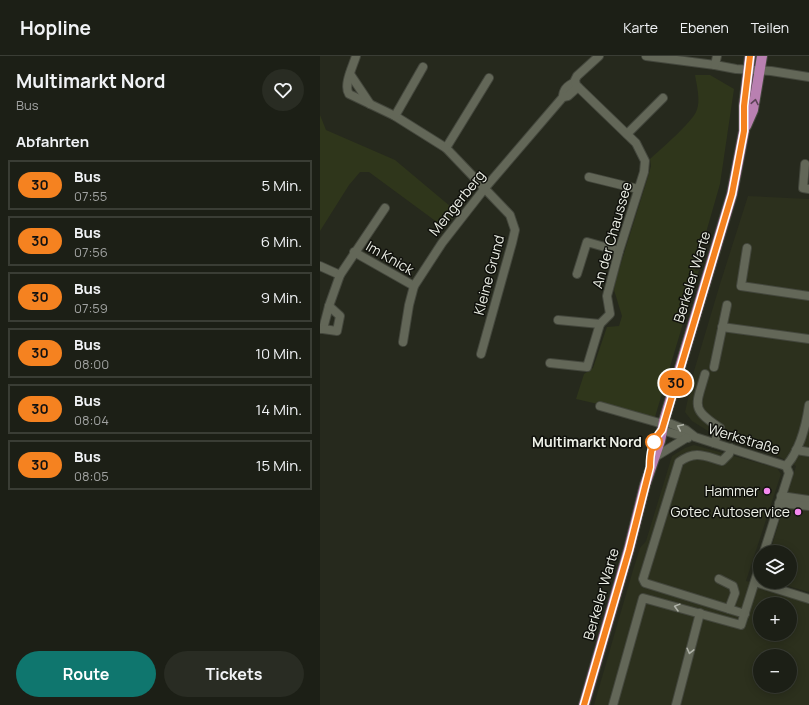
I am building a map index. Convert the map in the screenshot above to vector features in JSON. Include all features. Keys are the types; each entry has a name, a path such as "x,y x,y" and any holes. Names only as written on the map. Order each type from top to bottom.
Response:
{"main road":[{"name":"Berkeler Warte","path":"584,705 629,550 650,467 660,441 663,425 732,194 744,131 744,106 750,56"},
{"name":"Berkeler Warte","path":"744,131 753,110 762,56"},
{"name":"Berkeler Warte","path":"650,467 650,454 654,440 663,425"}],"street":[{"name":"Kleine Grund","path":"356,56 346,84 349,94 395,116 446,148 510,215 515,230 480,354"},
{"name":"Mengerberg","path":"403,342 409,305 414,286 450,232 485,188 563,97 563,92 566,88 577,85 577,76 599,56"},
{"path":"646,56 809,77"},
{"path":"715,65 717,56"},
{"path":"395,116 423,67"},
{"path":"350,74 371,105"},
{"path":"446,148 489,78"},
{"name":"An der Chaussee","path":"550,363 587,367 600,324 610,314 607,296 644,172 645,161 636,143 577,85"},
{"path":"627,134 663,98"},
{"path":"805,164 803,188 809,189"},
{"path":"589,177 638,189"},
{"name":"Im Knick","path":"321,329 340,275 354,252 385,208"},
{"path":"577,274 587,242 619,252"},
{"path":"747,248 741,286 809,296"},
{"name":"Im Knick","path":"354,252 414,286"},
{"path":"320,266 340,275"},
{"path":"714,367 727,304"},
{"path":"321,329 337,331 340,316 329,306"},
{"path":"558,320 600,324"},
{"path":"722,327 809,340"},
{"path":"705,374 697,402 700,412 720,428 714,443"},
{"name":"Werkstraße","path":"786,466 793,458 807,420 809,405"},
{"path":"600,406 663,425"},
{"name":"Werkstraße","path":"663,425 686,430 694,437"},
{"name":"Werkstraße","path":"663,425 686,438 694,437 786,466 789,473 766,545"},
{"path":"655,457 686,438"},
{"path":"731,448 729,454 722,461 697,454 688,456 679,462 643,579 645,583 745,614"},
{"path":"796,450 809,452"},
{"path":"780,499 809,500"},
{"path":"780,499 809,506"},
{"path":"719,579 733,586 735,593 729,609"},
{"path":"614,701 643,598 741,625 753,586"},
{"path":"777,589 809,599"},
{"path":"676,705 700,613"}],"shaded area":[{"path":"695,75 710,75 734,89 720,184 695,271 699,270 655,417 576,399 584,374 593,368 607,327 619,326 622,316 614,290 616,279 651,166 650,159 682,129 696,112 698,104 698,89"},
{"path":"320,115 326,130 395,160 457,212 445,228 369,172 360,172 349,185 320,231"},
{"path":"748,196 809,199 809,592 797,589 797,545 772,545 796,466 780,457 708,431 692,421 685,412 694,371"},
{"path":"694,445 777,468 781,474 758,545 753,545 753,560 746,581 753,583 753,589 776,589 809,598 809,705 594,705 633,570 640,548 646,541 672,456 685,448"}],"bus line":[{"name":"30","path":"584,705 629,550 650,467 650,454 655,437 662,430 732,194 744,131 744,106 750,56"}],"place":[{"name":"Multimarkt Nord","path":"654,442"},
{"name":"Hammer","path":"767,491"},
{"name":"Gotec Autoservice","path":"798,512"}]}
